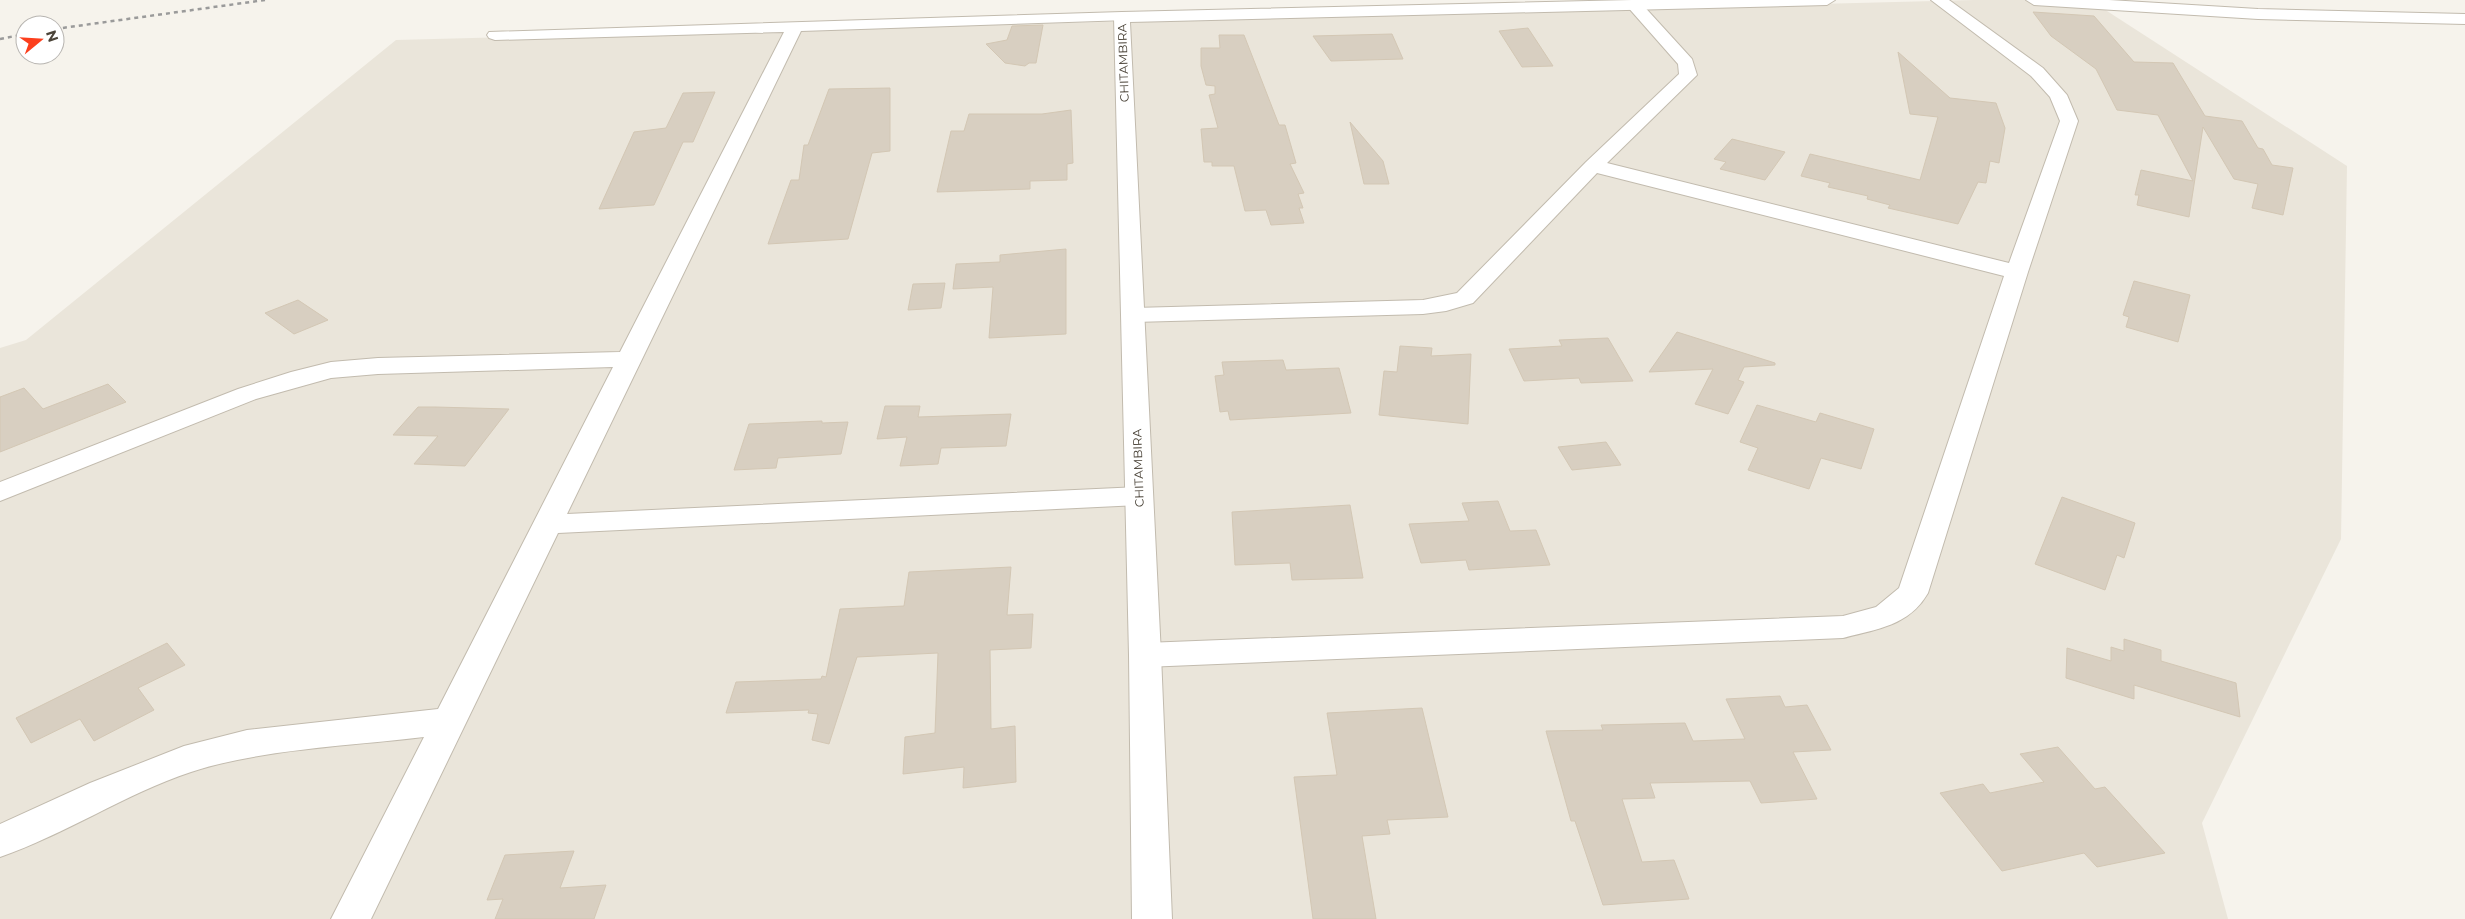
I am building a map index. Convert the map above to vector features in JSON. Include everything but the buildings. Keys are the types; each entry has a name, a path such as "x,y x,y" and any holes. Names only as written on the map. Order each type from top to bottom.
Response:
{"street":[{"path":"495,35 1827,0"},
{"path":"1145,655 1843,628 1886,616 1913,593 2017,272 2069,121 2058,95 2037,72 1939,0"},
{"path":"2034,0 2258,14 2465,19"},
{"path":"1134,315 1424,307 1446,304 1465,298 1594,166 1688,75 1689,69 1686,63 1634,5"},
{"name":"CHITAMBIRA","path":"1122,18 1134,315 1152,919"},
{"path":"351,919 794,28"},
{"path":"1594,166 2017,272"},
{"path":"0,492 247,394 300,377 331,370 378,366 629,359"},
{"path":"548,524 1139,496"},
{"path":"0,841 103,792 184,760 247,744 449,721"}],"shaded area":[{"path":"1974,0 2090,0 2347,166 2341,539 2202,823 2228,919 0,919 0,348 26,340 396,40"}],"railway":[{"path":"65,28 265,0"},
{"path":"0,39 15,36"}]}
